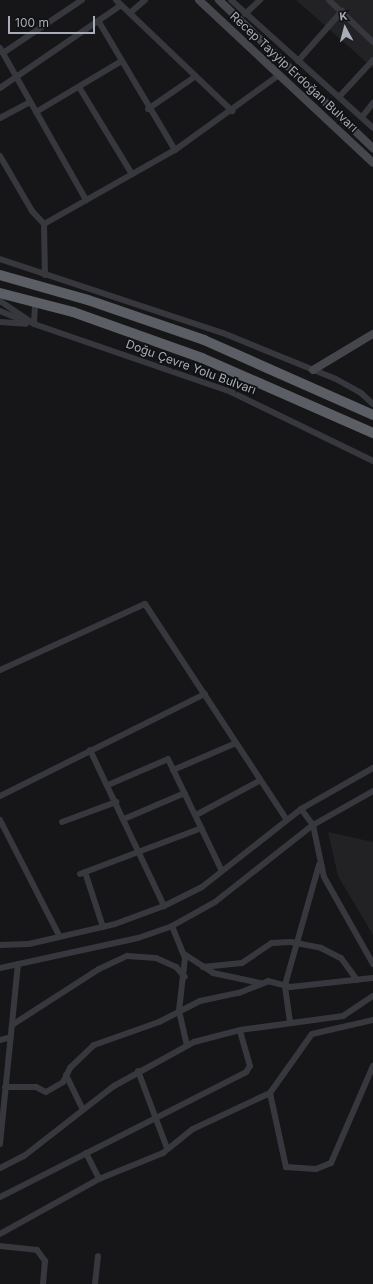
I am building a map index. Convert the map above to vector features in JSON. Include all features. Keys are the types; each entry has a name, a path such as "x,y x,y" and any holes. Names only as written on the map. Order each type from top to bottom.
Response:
{"highway":[{"path":"0,274 88,300 204,340 373,415"},
{"name":"Doğu Çevre Yolu Bulvarı","path":"0,293 35,302 202,358 373,434"}],"main road":[{"name":"Recep Tayyip Erdoğan Bulvarı","path":"199,0 373,163"},
{"name":"Recep Tayyip Erdoğan Bulvarı","path":"219,0 373,148"},
{"path":"313,370 373,334"}],"street":[{"path":"82,0 1,51 86,200"},
{"path":"116,0 232,111"},
{"path":"130,13 145,0"},
{"path":"231,0 298,61 362,116 373,128"},
{"path":"245,14 260,0"},
{"path":"330,0 373,42"},
{"path":"0,88 99,22 121,5"},
{"path":"298,61 342,11"},
{"path":"99,22 120,62 175,150"},
{"path":"339,97 373,60"},
{"path":"36,112 120,62"},
{"path":"148,109 196,76"},
{"path":"44,224 175,150 232,111 279,76"},
{"path":"79,87 132,174"},
{"path":"0,118 30,102"},
{"path":"362,116 373,102"},
{"path":"0,156 32,211 44,224 45,275"},
{"path":"0,259 45,275 158,310 313,370 361,393 373,404"},
{"name":"Doğu Çevre Yolu Bulvarı","path":"0,301 34,324 231,392 373,461"},
{"path":"34,324 35,302"},
{"path":"0,311 34,324"},
{"path":"0,322 34,324"},
{"path":"0,670 146,604 205,694 234,744 287,820"},
{"path":"0,796 205,694"},
{"path":"173,770 234,744"},
{"path":"90,750 140,851 164,906"},
{"path":"108,786 168,759 222,872"},
{"path":"0,945 29,944 104,927 164,906 202,887 301,809 373,768"},
{"path":"196,815 259,781"},
{"path":"0,968 138,938 172,926 215,902 313,825 373,791"},
{"path":"124,819 185,793"},
{"path":"62,822 116,802"},
{"path":"301,809 313,825 319,864 373,964"},
{"path":"0,820 60,937"},
{"path":"104,927 82,873 202,828"},
{"path":"290,1022 285,985 319,864"},
{"path":"172,926 184,954 185,977 179,1011 187,1045"},
{"path":"203,967 242,962 272,943 297,944 321,948 341,958 356,980"},
{"path":"184,954 203,967 231,980 285,985 373,978"},
{"path":"12,1025 99,969 127,956 156,958 176,967 185,977"},
{"path":"0,1144 4,1083 18,964"},
{"path":"4,1083 36,1087 46,1092 63,1082 66,1075 94,1045 200,1001 239,993 261,983"},
{"path":"0,1168 24,1156 82,1108 138,1071 187,1045 240,1030 343,1016 373,996"},
{"path":"0,1234 99,1179 167,1148 193,1129 270,1093 307,1037 373,1020"},
{"path":"0,1197 154,1116 250,1069 240,1030"},
{"path":"0,1040 10,1037"},
{"path":"270,1093 286,1168 316,1170 331,1163 373,1066"},
{"path":"138,1071 167,1148"},
{"path":"66,1075 82,1108"},
{"path":"86,1153 99,1179"},
{"path":"0,1246 37,1250 45,1261 43,1284"},
{"path":"95,1284 98,1256"}],"shaded area":[{"path":"296,0 373,0 373,68"},
{"path":"328,832 373,842 373,935 338,876"}]}
